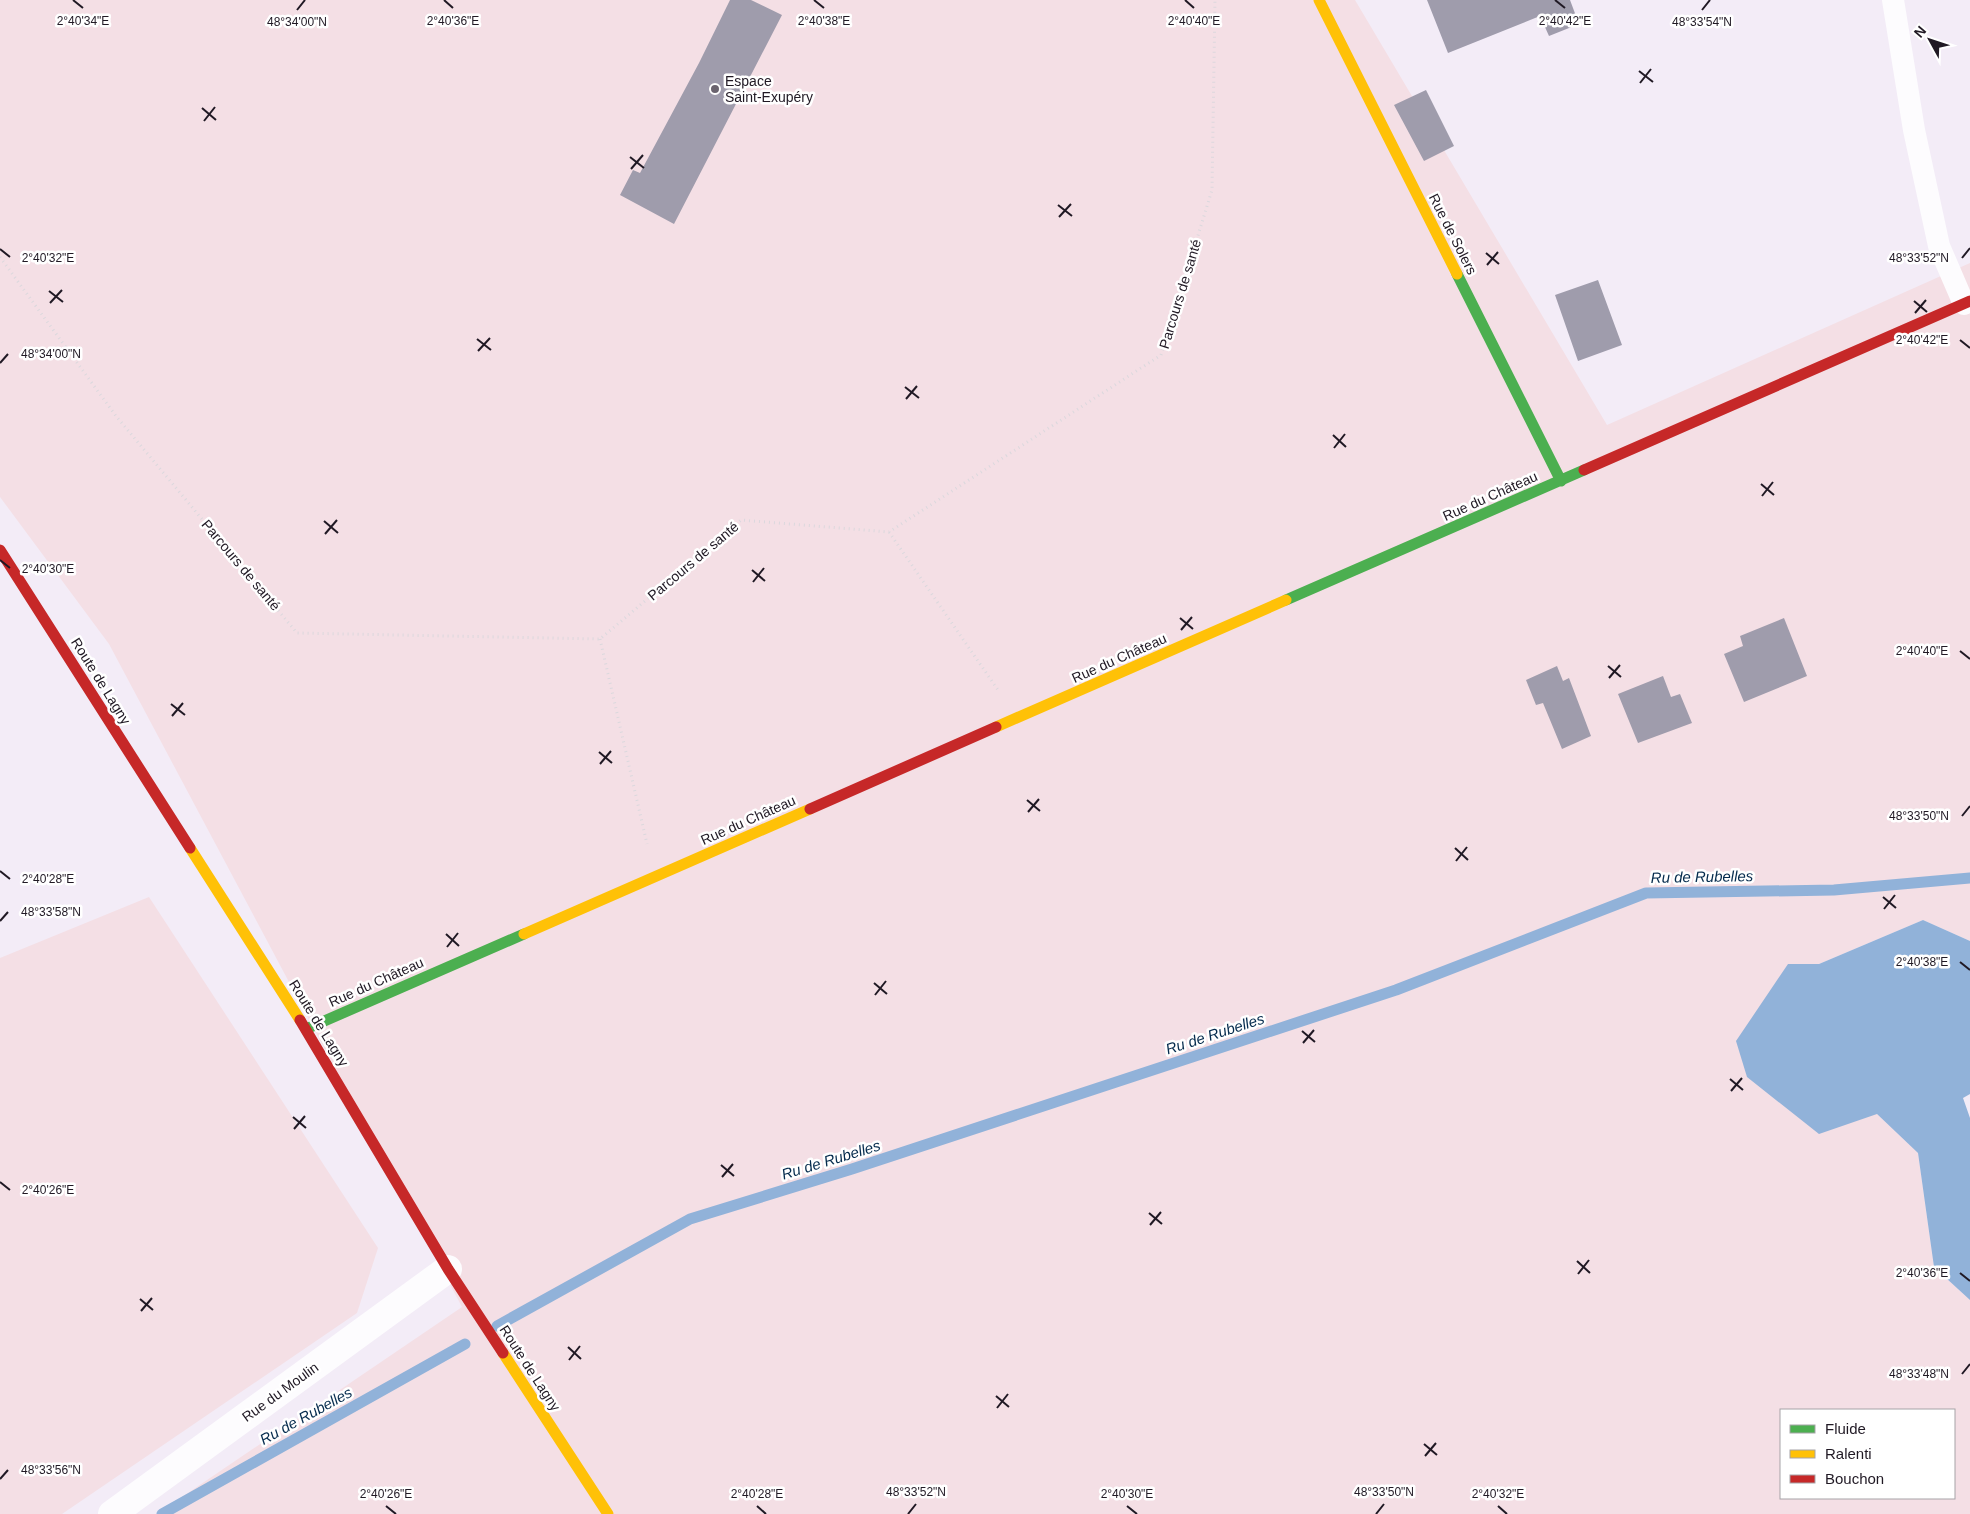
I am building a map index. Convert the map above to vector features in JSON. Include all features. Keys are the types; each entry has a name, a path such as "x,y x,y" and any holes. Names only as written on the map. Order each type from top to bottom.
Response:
{"street":[{"name":"Rue de Solers","path":"1319,0 1561,481"},
{"name":"Rue du Château","path":"306,1029 1967,303"},
{"name":"Route de Lagny","path":"0,550 306,1029 448,1269 608,1514"},
{"name":"Rue du Moulin","path":"112,1514 448,1269"}],"lane":[{"path":"1892,0 1914,130 1939,246 1967,303"}],"path":[{"name":"Parcours de santé","path":"0,257 116,416 297,633 600,639 740,520 889,532 1161,356 1212,190 1215,0"},
{"path":"889,532 1004,698"},
{"path":"600,639 649,853"}],"shaded area":[{"path":"0,0 1355,0 1607,425 1970,263 1970,941 1923,920 1819,964 1788,964 1877,1114 1918,1153 1934,1267 1970,1300 1970,1514 157,1514 462,1307 109,644 0,497"},
{"path":"149,897 378,1248 357,1313 62,1514 0,1514 0,958"}],"water":[{"path":"1923,920 1970,941 1970,1094 1963,1098 1970,1118 1970,1300 1934,1267 1918,1153 1877,1114 1819,1134 1747,1077 1736,1041 1788,964 1819,964"}],"building":[{"name":"Espace Saint-Exupéry","path":"730,0 751,0 782,15 674,224 620,195 633,170 640,173 699,63"},
{"path":"1427,0 1570,0 1579,24 1549,36 1540,16 1448,53"},
{"path":"1426,90 1454,146 1424,161 1394,105"},
{"path":"1598,280 1622,345 1578,361 1555,295"},
{"path":"1784,618 1807,676 1744,702 1724,654 1743,646 1740,636"},
{"path":"1557,666 1563,681 1569,678 1591,736 1562,749 1543,703 1536,705 1526,680"},
{"path":"1663,676 1671,697 1680,694 1692,723 1638,743 1618,694"}],"waterway":[{"name":"Ru de Rubelles","path":"497,1326 690,1219 852,1169 1396,990 1646,893 1834,890 1970,878"},
{"name":"Ru de Rubelles","path":"162,1514 465,1344"}],"traffic: fast":[{"path":"1457,274 1561,481"},
{"path":"1286,600 1584,470"},
{"path":"306,1029 524,934"}],"traffic: slow":[{"path":"1319,0 1457,274"},
{"path":"996,727 1286,600"},
{"path":"524,934 810,809"},
{"path":"190,848 300,1020"},
{"path":"503,1353 608,1514"}],"traffic: jam":[{"path":"1584,470 1970,301"},
{"path":"0,550 190,848"},
{"path":"810,809 996,727"},
{"path":"300,1020 448,1269 503,1353"}],"place":[{"name":"Espace Saint-Exupéry","path":"715,89"}]}
